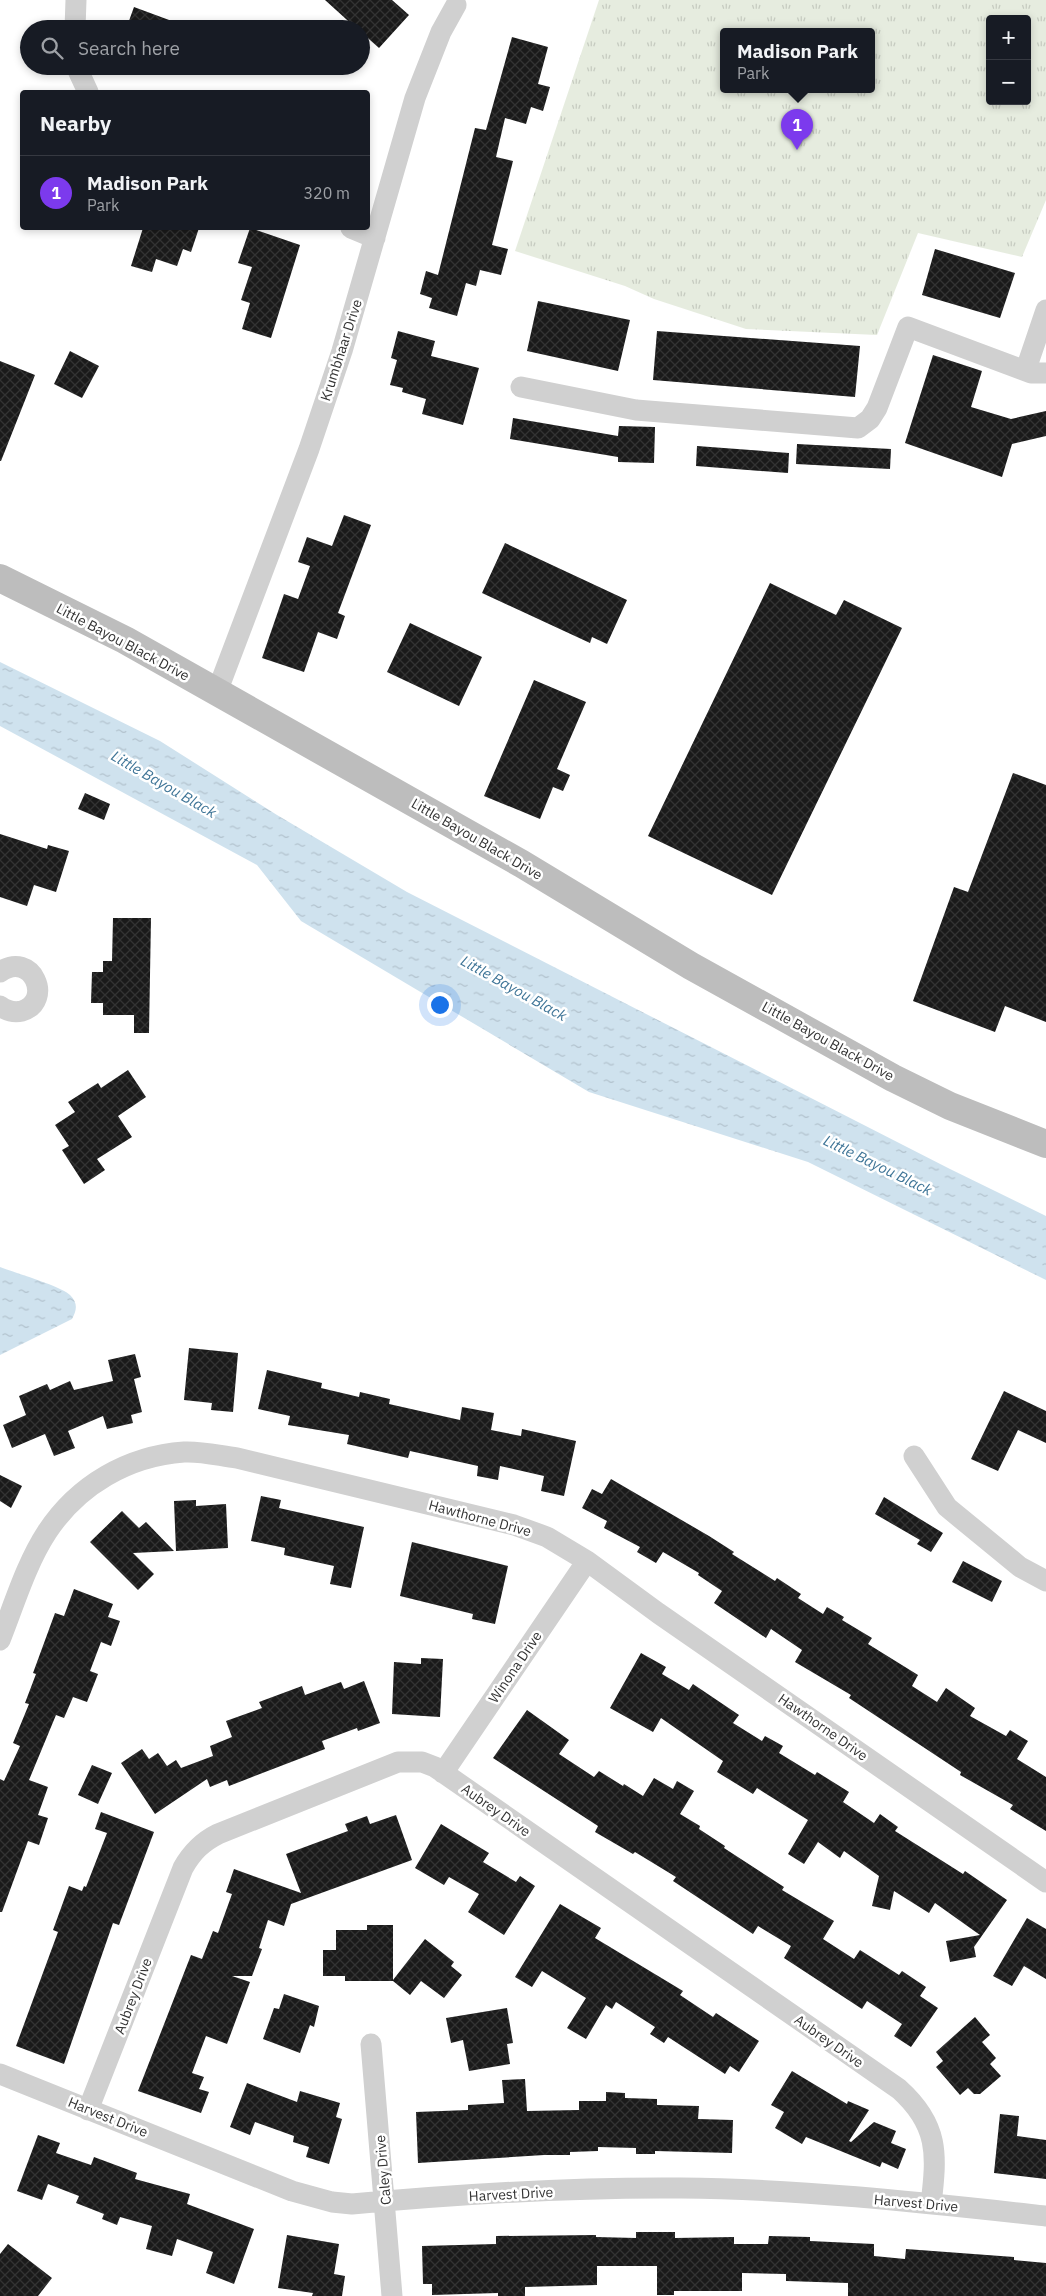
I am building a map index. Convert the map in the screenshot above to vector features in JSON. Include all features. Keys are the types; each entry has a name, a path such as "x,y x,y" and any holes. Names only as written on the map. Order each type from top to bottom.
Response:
{"main road":[{"name":"Little Bayou Black Drive","path":"0,578 125,640 522,864 691,966 893,1078 950,1106 1046,1144"},
{"name":"Little Bayou Black Drive","path":"950,1106 993,1136 1046,1163"}],"street":[{"path":"75,20 76,0"},
{"name":"Krumbhaar Drive","path":"217,692 309,449 342,351 415,98 441,32 458,2"},
{"path":"80,75 87,90"},
{"path":"356,230 375,238"},
{"path":"521,387 636,410 858,428 870,419 877,408 908,327 1036,371 1046,310"},
{"path":"0,972 14,967 28,971 37,984 38,991 36,999 26,1009 12,1012 0,1006"},
{"name":"Hawthorne Drive","path":"0,1640 36,1552 59,1515 75,1498 108,1474 143,1459 164,1455 204,1453 237,1458 514,1525 547,1537 587,1561 666,1619 1046,1882"},
{"path":"914,1456 947,1507 1020,1567 1046,1581"},
{"name":"Winona Drive","path":"443,1773 587,1561"},
{"name":"Aubrey Drive","path":"88,2110 183,1868 191,1854 207,1840 218,1834 398,1762 422,1762 443,1773 899,2089 915,2103 926,2120 934,2143 936,2164 931,2204"},
{"name":"Caley Drive","path":"371,2044 392,2296"},
{"name":"Harvest Drive","path":"0,2074 312,2198 352,2204 543,2192 681,2188 749,2190 931,2204 1046,2216"}],"green space":[{"path":"599,0 1046,0 1046,200 1022,257 918,233 877,335 746,329 654,299 625,286 515,251"}],"water":[{"name":"Little Bayou Black","path":"0,662 160,741 277,815 407,892 1046,1216 1046,1280 808,1162 589,1092 301,921 257,865 0,726"},
{"path":"0,1267 66,1292 73,1298 75,1304 76,1310 72,1319 0,1355"}],"building":[{"path":"325,0 392,0 409,15 379,48 370,40 370,20 347,20"},
{"path":"134,7 169,20 129,20"},
{"path":"512,37 548,47 538,84 550,87 543,111 531,107 526,124 505,118 496,157 513,161 492,245 508,249 501,275 480,270 476,286 466,283 457,316 429,308 432,298 420,294 426,271 438,275 475,128 486,130"},
{"path":"142,230 198,230 191,252 183,249 177,266 156,259 152,272 131,266"},
{"path":"249,230 256,230 300,245 271,338 242,329 250,303 241,300 252,267 238,263"},
{"path":"935,249 1015,273 1000,318 922,295"},
{"path":"538,301 630,320 618,371 527,351"},
{"path":"398,331 435,341 431,356 479,368 463,425 422,414 426,399 402,392 403,388 390,385 397,360 391,358"},
{"path":"657,331 860,346 855,397 653,380"},
{"path":"70,351 99,366 82,398 54,384"},
{"path":"933,355 982,371 971,407 1011,419 1046,411 1046,436 1012,444 1002,477 905,443"},
{"path":"0,361 35,375 1,461 0,461"},
{"path":"513,418 618,436 619,426 655,427 654,463 618,462 618,457 510,439"},
{"path":"797,444 891,449 890,469 796,464"},
{"path":"697,446 789,453 788,473 696,466"},
{"path":"344,515 371,525 338,613 345,616 337,639 318,632 304,672 262,658 284,594 298,599 310,566 298,562 307,537 332,546"},
{"path":"505,543 627,600 607,644 592,637 590,643 482,593"},
{"path":"770,583 836,615 844,600 902,628 772,895 648,836"},
{"path":"410,623 482,657 459,706 387,672"},
{"path":"534,680 586,702 557,769 570,775 563,791 553,787 540,819 484,796"},
{"path":"1013,773 1046,785 1046,1022 1005,1006 995,1032 913,1001 954,887 968,892"},
{"path":"85,793 110,804 104,820 78,809"},
{"path":"0,834 47,849 48,845 69,851 56,892 34,885 27,906 0,897"},
{"path":"113,918 151,918 149,1033 134,1033 134,1015 103,1015 103,1003 91,1003 92,972 103,972 103,961 112,961"},
{"path":"128,1070 146,1097 118,1116 132,1137 97,1159 105,1170 84,1184 62,1150 69,1146 55,1125 75,1112 68,1102 98,1083 101,1088"},
{"path":"189,1348 238,1353 233,1412 211,1410 212,1403 184,1400"},
{"path":"135,1354 141,1377 134,1379 142,1412 131,1415 133,1423 107,1429 103,1416 68,1431 75,1448 54,1456 45,1434 12,1448 3,1425 26,1415 19,1396 47,1384 50,1390 70,1381 74,1390 113,1381 108,1360"},
{"path":"267,1370 322,1383 321,1388 359,1397 360,1392 390,1399 389,1404 460,1420 462,1407 494,1413 491,1430 521,1436 522,1429 576,1441 564,1496 541,1491 544,1476 500,1466 498,1480 477,1476 478,1466 410,1451 408,1458 347,1444 349,1435 288,1425 290,1416 258,1409"},
{"path":"1004,1391 1046,1411 1046,1443 1018,1430 998,1471 971,1459"},
{"path":"0,1475 22,1486 11,1508 0,1501"},
{"path":"611,1479 709,1536 734,1552 732,1554 775,1581 777,1578 801,1594 798,1598 823,1614 827,1607 844,1617 842,1620 872,1638 868,1644 918,1675 912,1686 937,1702 946,1688 975,1708 970,1716 1006,1736 1010,1730 1028,1741 1017,1759 1046,1777 1046,1831 1010,1809 1013,1805 960,1775 961,1772 849,1698 851,1695 795,1662 802,1650 771,1629 766,1638 714,1603 722,1591 698,1575 699,1573 663,1552 656,1563 637,1552 640,1547 604,1528 607,1521 582,1508 592,1489 602,1494"},
{"path":"261,1496 281,1500 279,1508 364,1527 351,1588 330,1584 334,1566 284,1555 285,1548 251,1541"},
{"path":"884,1497 943,1533 931,1552 917,1544 920,1540 875,1514"},
{"path":"196,1500 196,1506 226,1504 228,1548 176,1551 174,1501"},
{"path":"122,1511 139,1528 146,1522 174,1551 133,1553 154,1574 138,1590 90,1542"},
{"path":"412,1542 508,1566 495,1624 472,1619 473,1614 400,1596"},
{"path":"963,1561 1002,1581 992,1602 952,1582"},
{"path":"74,1589 113,1604 108,1617 120,1621 111,1646 101,1642 90,1671 98,1674 87,1702 73,1697 64,1718 56,1715 29,1780 48,1787 38,1815 48,1818 39,1845 28,1841 2,1912 0,1912 0,1779 4,1781 20,1746 13,1743 29,1704 25,1703 36,1674 33,1673 55,1613 64,1616"},
{"path":"641,1653 666,1667 662,1674 689,1690 693,1684 739,1715 733,1723 762,1741 765,1736 783,1746 779,1753 815,1775 817,1772 849,1792 843,1802 874,1823 880,1814 898,1827 895,1831 963,1874 965,1871 1007,1900 974,1947 976,1957 950,1962 946,1941 980,1935 935,1903 929,1913 894,1891 890,1910 872,1906 879,1876 844,1851 840,1858 818,1842 804,1864 788,1854 808,1820 757,1788 753,1794 717,1772 723,1761 661,1718 653,1732 610,1708"},
{"path":"421,1658 443,1659 440,1717 392,1714 394,1662 421,1664"},
{"path":"364,1681 380,1723 358,1731 357,1728 322,1741 325,1749 229,1786 227,1780 210,1787 207,1779 155,1814 121,1763 142,1749 149,1759 158,1753 167,1766 176,1760 181,1768 213,1756 210,1746 232,1737 226,1721 262,1708 259,1702 302,1686 305,1695 341,1682 344,1689"},
{"path":"527,1710 569,1740 559,1754 594,1777 599,1771 643,1796 654,1778 673,1789 677,1781 694,1791 680,1814 700,1826 699,1829 725,1846 724,1848 784,1887 782,1890 834,1921 823,1939 854,1959 860,1950 899,1975 902,1971 926,1987 920,1996 938,2008 911,2047 894,2036 902,2024 867,2001 862,2009 784,1958 791,1946 758,1926 753,1934 673,1881 676,1877 635,1852 633,1854 595,1832 598,1826 493,1758"},
{"path":"92,1765 112,1773 98,1804 78,1795"},
{"path":"101,1812 154,1832 119,1925 113,1923 64,2064 16,2046 58,1932 53,1930 69,1886 82,1891 84,1886 86,1887 107,1833 95,1829"},
{"path":"396,1815 412,1860 291,1904 284,1926 268,1920 259,1948 262,1949 252,1976 232,1976 250,1982 227,2044 206,2036 192,2073 204,2077 199,2089 209,2092 201,2113 138,2091 191,1955 202,1959 213,1931 218,1933 232,1894 226,1892 234,1869 301,1893 286,1854 348,1831 345,1824 367,1816 370,1824"},
{"path":"441,1824 489,1853 483,1862 516,1882 520,1876 535,1886 504,1935 468,1912 479,1894 449,1877 444,1885 415,1868"},
{"path":"560,1904 601,1928 595,1938 683,1991 680,1995 713,2017 716,2013 759,2041 739,2072 730,2066 725,2074 668,2037 664,2043 650,2034 655,2027 616,2002 612,2009 606,2005 586,2039 567,2028 586,1998 542,1971 532,1987 515,1977"},
{"path":"1027,1918 1046,1929 1046,1979 1024,1966 1012,1986 993,1976"},
{"path":"367,1925 393,1925 393,1980 425,1939 454,1962 451,1966 462,1975 444,1998 421,1981 410,1995 393,1981 345,1981 345,1976 323,1976 323,1950 336,1950 336,1930 367,1930"},
{"path":"284,1994 319,2006 314,2027 310,2025 300,2053 263,2039 274,2008 279,2009"},
{"path":"507,2008 513,2043 507,2044 510,2064 469,2071 463,2040 451,2043 446,2018"},
{"path":"975,2017 990,2035 982,2042 996,2058 990,2064 1001,2076 980,2094 974,2094 968,2088 960,2095 936,2067 943,2061 936,2052"},
{"path":"792,2071 847,2104 848,2101 869,2110 849,2141 851,2142 874,2122 896,2131 891,2143 906,2149 898,2169 882,2162 880,2167 806,2137 802,2144 775,2128 784,2112 771,2105"},
{"path":"525,2079 527,2111 579,2110 579,2101 606,2101 606,2092 625,2093 625,2098 657,2099 657,2105 699,2106 698,2119 733,2120 732,2153 655,2151 655,2154 636,2154 636,2148 598,2147 598,2151 570,2152 570,2155 418,2163 416,2112 468,2110 468,2105 504,2103 502,2080"},
{"path":"247,2083 297,2102 300,2091 340,2103 336,2117 342,2119 329,2164 306,2157 309,2147 293,2142 294,2136 255,2122 250,2135 230,2127"},
{"path":"1000,2114 1019,2116 1017,2136 1046,2140 1046,2179 994,2173"},
{"path":"38,2135 60,2143 56,2153 91,2165 94,2157 137,2173 135,2179 190,2194 187,2204 254,2229 234,2284 206,2273 213,2252 177,2239 172,2256 146,2249 152,2226 120,2217 117,2225 102,2219 104,2214 76,2203 79,2196 48,2184 42,2200 17,2191"},
{"path":"636,2232 675,2232 675,2238 734,2237 734,2244 768,2244 769,2236 810,2237 810,2241 874,2244 874,2256 905,2259 906,2249 1014,2257 1014,2260 1046,2263 1046,2296 848,2296 848,2283 786,2281 786,2274 742,2273 742,2291 674,2291 674,2295 657,2295 657,2266 597,2266 597,2285 525,2287 525,2296 498,2296 498,2293 432,2295 432,2284 423,2284 422,2246 496,2244 496,2236 596,2235 596,2237 636,2238"},
{"path":"287,2235 339,2244 334,2274 345,2276 342,2296 312,2296 313,2293 278,2288"},
{"path":"8,2244 52,2278 38,2296 0,2296 0,2254"}],"place":[{"name":"Madison Park","path":"797,150"}]}
